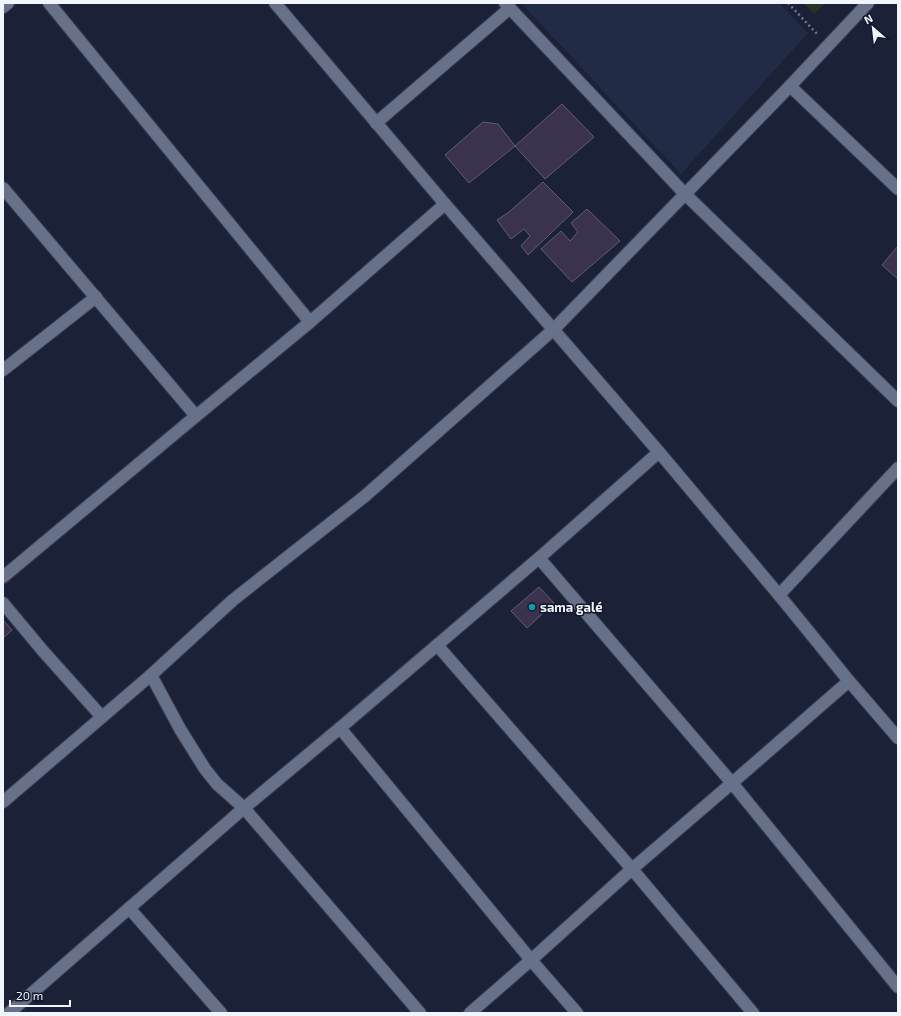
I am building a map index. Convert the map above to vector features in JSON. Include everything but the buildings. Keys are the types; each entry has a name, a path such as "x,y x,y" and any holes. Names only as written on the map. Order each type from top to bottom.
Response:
{"street":[{"path":"3,7 8,3"},
{"path":"49,3 310,322"},
{"path":"3,802 151,675 233,600 365,496 554,329 790,86 868,3"},
{"path":"279,5 376,123 659,452 898,738"},
{"path":"376,123 507,5 685,194 898,401"},
{"path":"790,86 898,189"},
{"path":"3,188 196,416"},
{"path":"3,577 310,322 445,204"},
{"path":"3,370 96,298"},
{"path":"15,1011 129,908 244,808 437,646 659,452"},
{"path":"779,595 898,468"},
{"path":"539,558 732,783 898,988"},
{"path":"3,603 102,717"},
{"path":"437,646 632,869 753,1013"},
{"path":"151,675 180,728 205,769 218,784 244,808 420,1013"},
{"path":"470,1013 632,869 849,681"},
{"path":"340,728 531,960 577,1013"},
{"path":"129,908 220,1013"}],"path":[{"path":"788,3 828,46"}],"shaded area":[{"path":"521,3 779,3 808,33 681,174"}],"green space":[{"path":"803,3 826,3 814,14"}],"place":[{"name":"sama galé","path":"532,607"}]}
